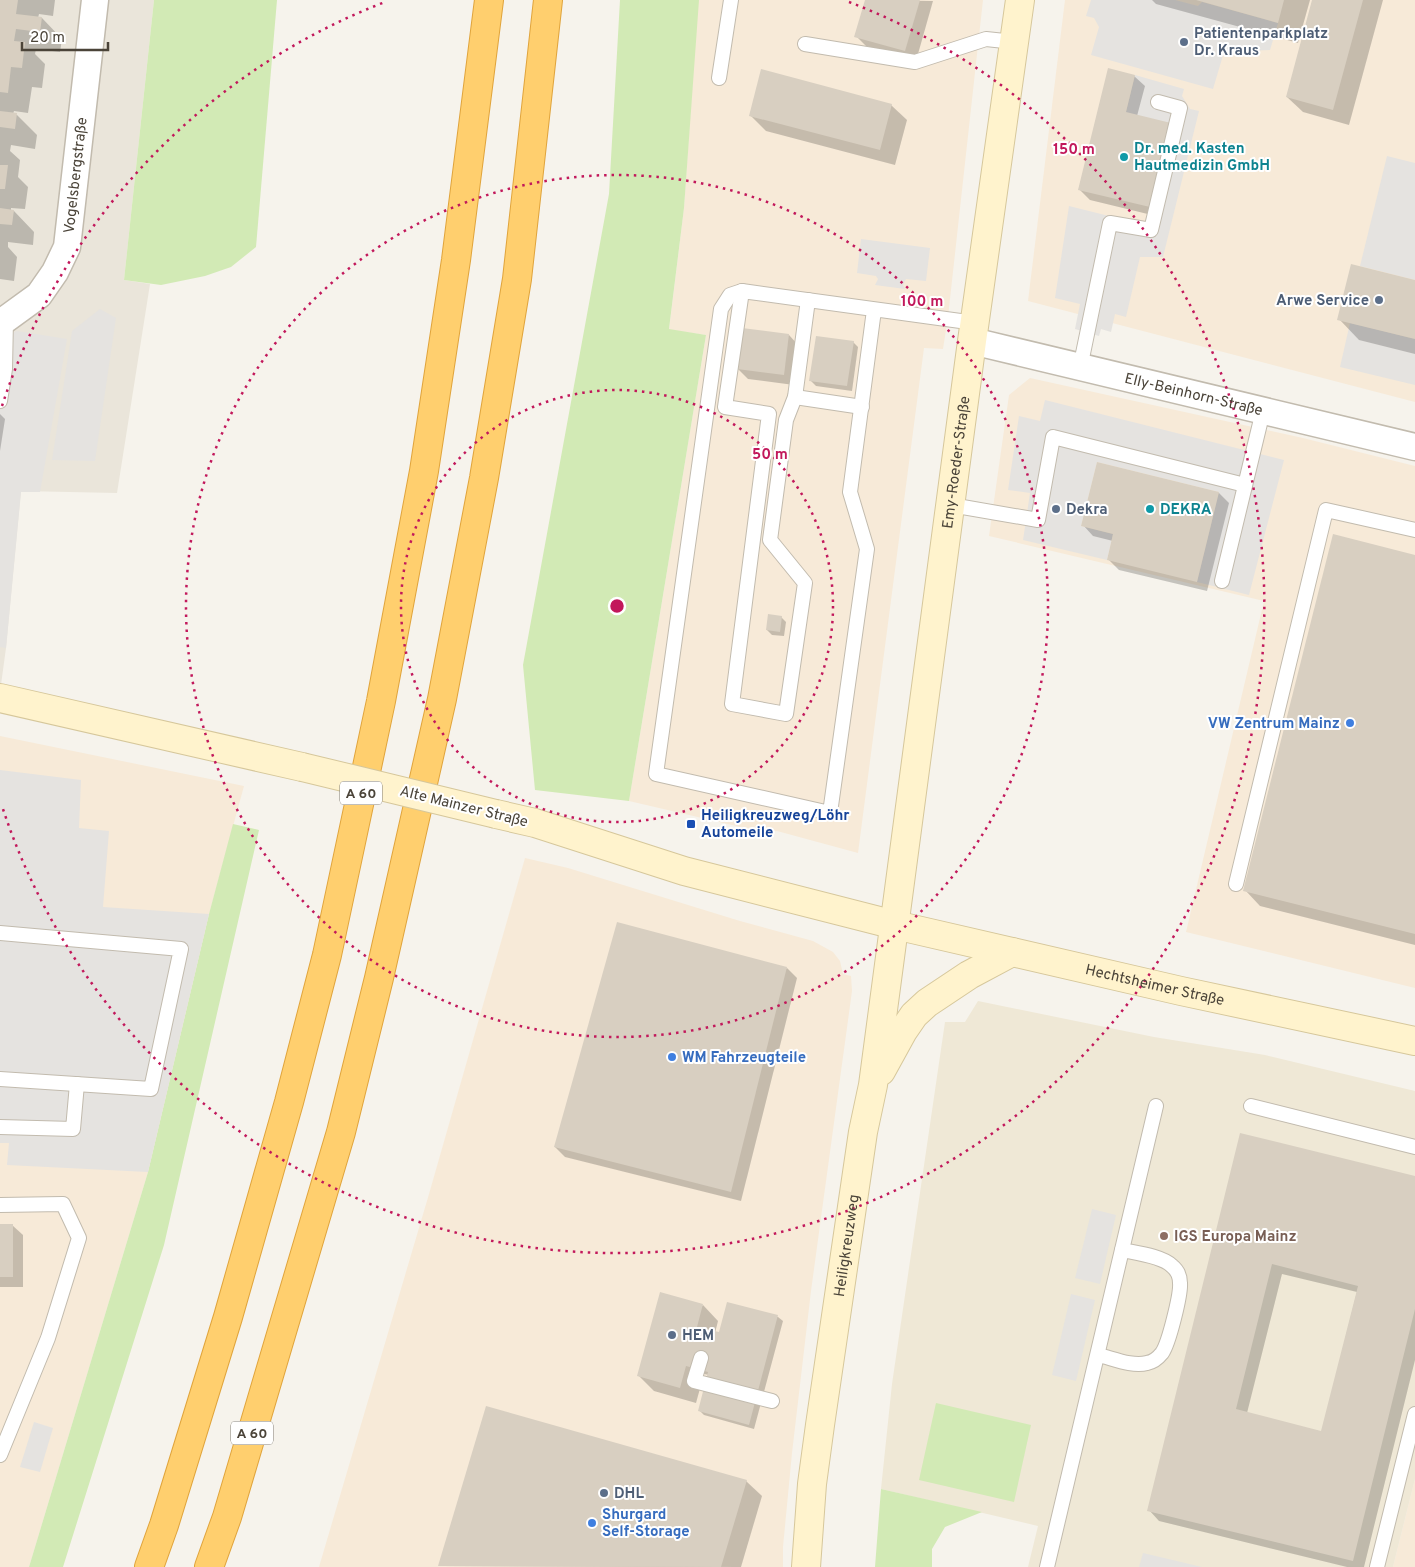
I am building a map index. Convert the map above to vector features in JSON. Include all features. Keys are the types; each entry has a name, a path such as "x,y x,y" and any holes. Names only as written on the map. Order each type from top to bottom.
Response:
{"highway":[{"name":"A 60","path":"150,1567 228,1317 289,1102 327,955 381,701 424,471 457,251 489,0"},
{"name":"A 60","path":"210,1567 230,1508 341,1132 379,978 442,699 484,478 516,279 548,0"}],"street":[{"name":"Vogelsbergstraße","path":"3,320 39,295 56,272 68,247 95,0"},
{"name":"Emy-Roeder-Straße","path":"895,926 1020,0"},
{"name":"Elly-Beinhorn-Straße","path":"974,332 1080,368 1415,447"},
{"name":"Alte Mainzer Straße","path":"0,698 302,767 534,823 684,871 895,926"},
{"name":"Hechtsheimer Straße","path":"895,926 1415,1041"},
{"name":"Heiligkreuzweg","path":"806,1567 812,1484 828,1368 863,1132 873,1086 895,926"},
{"path":"873,1086 903,1031 914,1015 969,975 1012,952"}],"lane":[{"path":"719,78 731,0"},
{"path":"805,44 915,62 986,39 1014,42"},
{"path":"1080,368 1110,223 1151,230 1180,108 1158,102"},
{"path":"874,310 850,492 868,549 830,813 656,774 721,308 730,295 742,291 857,307 874,310 974,332"},
{"path":"742,291 724,407 769,414 732,704 786,714 805,583 770,540 786,420 795,398 808,300"},
{"path":"0,401 5,369 3,320"},
{"path":"795,398 862,407"},
{"path":"1222,581 1263,411"},
{"path":"951,506 1038,520 1053,437 1245,485"},
{"path":"1236,884 1326,510 1415,530"},
{"path":"0,933 181,949 150,1089 0,1079"},
{"path":"0,1127 73,1129 77,1084"},
{"path":"1047,1567 1156,1106"},
{"path":"1251,1106 1415,1147"},
{"path":"0,1205 62,1204 80,1238 48,1338 0,1455"},
{"path":"1098,1354 1136,1364 1155,1360 1167,1342 1179,1295 1181,1284 1173,1266 1165,1260 1122,1250"},
{"path":"701,1358 689,1380 772,1401"},
{"path":"1377,1567 1415,1414"}],"shaded area":[{"path":"0,0 154,0 124,280 150,284 117,493 21,491 0,692"},
{"path":"698,0 983,0 948,317 943,349 924,348 858,853 777,831 762,832 629,801 706,335 669,330 684,208"},
{"path":"1065,0 1415,0 1415,402 1028,301"},
{"name":"Patientenparkplatz Dr. Kraus","path":"1091,0 1175,0 1198,6 1202,2 1278,23 1270,50 1224,52 1213,89 1091,55 1099,27 1094,18 1086,16"},
{"path":"1135,75 1184,89 1182,96 1190,109 1199,111 1163,257 1140,257 1126,317 1115,314 1111,332 1101,329 1099,336 1075,329 1080,304 1055,298 1069,206 1145,225 1150,207 1126,112"},
{"path":"1387,156 1415,163 1415,280 1360,266"},
{"path":"861,239 930,248 926,281 906,279 903,285 905,289 875,285 878,279 876,276 857,273"},
{"path":"100,309 116,318 95,461 52,460 72,331"},
{"path":"1350,323 1415,339 1415,385 1340,367"},
{"path":"17,331 67,339 40,492 21,492 6,648 0,647 0,338"},
{"path":"1030,378 1303,438 1415,466 1415,988 1186,932 1264,601 989,536 1009,395"},
{"name":"Dekra","path":"1045,400 1284,460 1249,595 1197,582 1219,492 1097,462 1081,526 1113,534 1107,560 1023,540 1030,493 1008,490 1019,416 1040,421"},
{"path":"0,736 244,786 209,914 148,1172 29,1567 0,1567"},
{"path":"0,770 81,780 79,828 109,831 103,907 209,914 148,1172 7,1165 9,1143 0,1143"},
{"path":"525,858 568,868 740,921 813,941 833,952 840,961 843,974 851,976 852,991 811,1291 792,1453 783,1547 783,1567 319,1567 429,1194"},
{"name":"IGS Europa Mainz","path":"978,1001 1154,1037 1265,1055 1415,1091 1415,1479 1393,1567 1028,1567 1038,1526 881,1489 892,1384 945,1022 965,1022"},
{"path":"1092,1209 1116,1215 1100,1284 1075,1278"},
{"path":"1071,1294 1095,1300 1076,1381 1052,1375"},
{"path":"34,1422 53,1428 40,1472 20,1467"},
{"path":"1415,1479 1415,1567 1393,1567"},
{"path":"1143,1553 1202,1567 1139,1567"}],"green space":[{"path":"154,0 277,0 256,247 231,267 205,276 161,285 124,280"},
{"path":"620,0 699,0 684,208 669,329 706,335 629,801 535,790 523,665 609,194"},
{"path":"233,824 259,830 164,1245 63,1567 29,1567 148,1172 209,914"},
{"path":"936,1403 1031,1425 1014,1502 919,1480"},
{"path":"881,1489 982,1512 945,1527 932,1549 932,1567 875,1567"}],"building":[{"path":"0,0 18,0 16,14 42,17 40,32 16,29 14,41 25,42 22,68 11,67 8,93 0,92"},
{"path":"865,0 920,0 905,51 854,37"},
{"path":"1196,0 1284,0 1278,23"},
{"path":"1312,0 1363,0 1333,110 1286,97"},
{"name":"Dr. med. Kasten Hautmedizin GmbH","path":"1108,68 1135,75 1126,112 1171,123 1150,207 1078,190"},
{"path":"761,69 892,104 880,150 749,116"},
{"path":"0,111 17,113 15,129 0,127"},
{"path":"0,165 8,165 5,189 0,189"},
{"path":"0,208 14,210 12,225 0,224"},
{"name":"Arwe Service","path":"1351,264 1415,280 1415,339 1337,320"},
{"path":"742,328 789,334 784,375 737,369"},
{"path":"816,336 854,341 847,386 809,381"},
{"name":"DEKRA","path":"1097,462 1219,492 1197,582 1107,560 1113,534 1081,526"},
{"name":"VW Zentrum Mainz","path":"1333,534 1415,555 1415,934 1243,891"},
{"path":"768,614 782,616 780,632 766,630"},
{"name":"WM Fahrzeugteile","path":"617,922 787,967 731,1192 554,1147"},
{"path":"1240,1133 1415,1176 1415,1309 1353,1561 1147,1511","holes":["1272,1264 1358,1286 1321,1431 1236,1409"]},
{"path":"0,1224 13,1224 13,1277 0,1277"},
{"path":"660,1292 703,1304 697,1327 719,1332 727,1302 778,1315 749,1425 698,1411 708,1372 686,1366 680,1388 637,1376"},
{"name":"Shurgard Self-Storage","path":"486,1406 747,1480 721,1567 438,1566"}],"place":[{"name":"Patientenparkplatz Dr. Kraus","path":"1184,42"},
{"name":"Dr. med. Kasten Hautmedizin GmbH","path":"1124,157"},
{"name":"Arwe Service","path":"1379,300"},
{"name":"Dekra","path":"1056,509"},
{"name":"DEKRA","path":"1150,509"},
{"name":"VW Zentrum Mainz","path":"1350,723"},
{"name":"Heiligkreuzweg/Löhr Automeile","path":"691,824"},
{"name":"WM Fahrzeugteile","path":"672,1057"},
{"name":"IGS Europa Mainz","path":"1164,1236"},
{"name":"HEM","path":"672,1335"},
{"name":"DHL","path":"604,1493"},
{"name":"Shurgard Self-Storage","path":"592,1523"}]}
